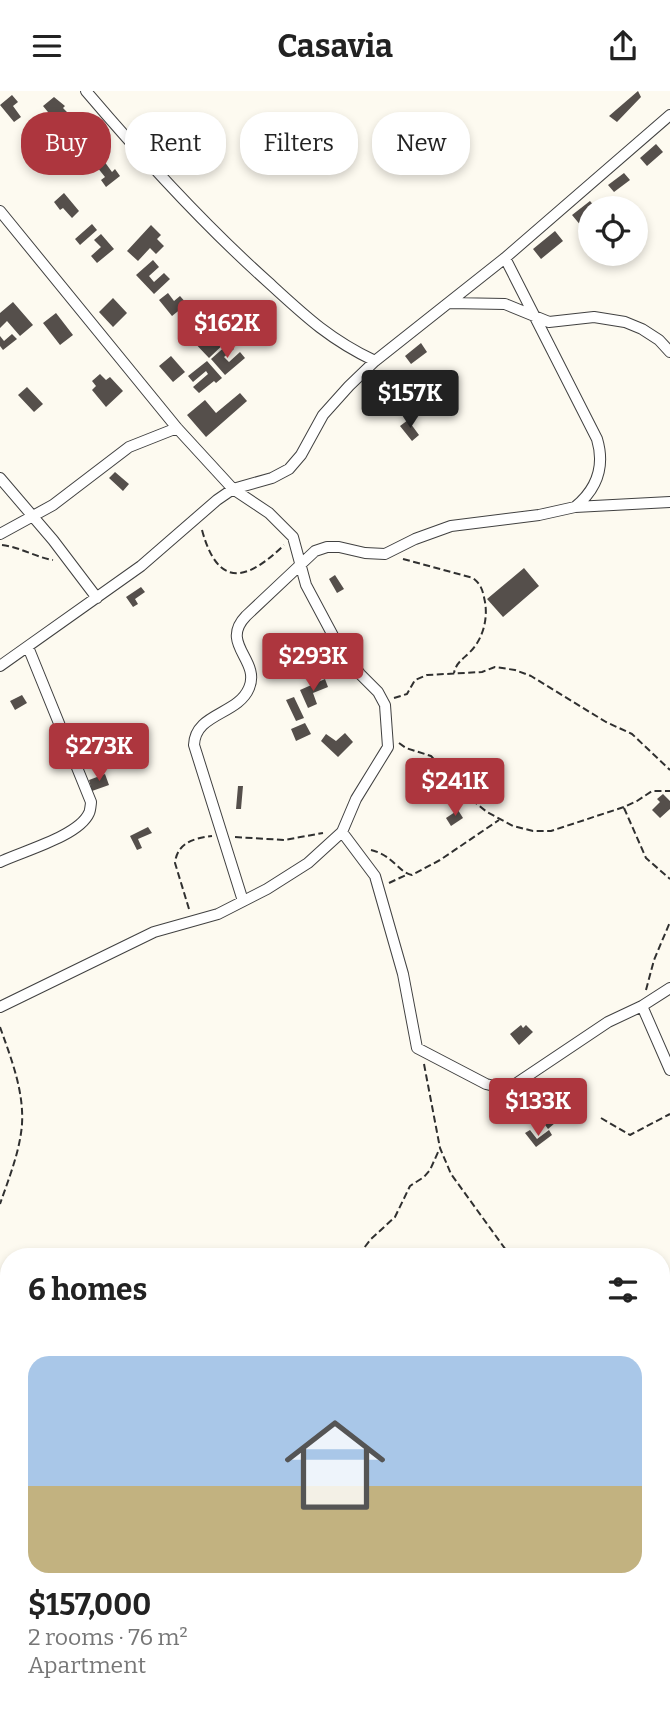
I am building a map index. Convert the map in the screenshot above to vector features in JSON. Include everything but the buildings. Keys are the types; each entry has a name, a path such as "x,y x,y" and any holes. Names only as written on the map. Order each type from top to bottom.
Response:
{"street":[{"path":"86,91 177,193 245,261 323,332 346,347 376,361"},
{"path":"0,666 151,558 233,489 272,478 289,469 301,455 323,415 349,386 376,361 505,258 670,115"},
{"path":"0,211 177,428 233,489 269,513 293,537 306,585 338,645 378,692 385,705 388,736 385,754 356,799 343,829 308,863 218,914 153,932 0,1007"},
{"path":"505,258 597,439 600,470 593,488 575,507"},
{"path":"450,303 505,303 550,322 594,317 625,322 665,338 670,352"},
{"path":"0,534 53,505 129,447 177,428"},
{"path":"0,478 97,598"},
{"path":"243,901 194,745 194,737 203,723 224,713 241,699 249,688 251,677 235,633 238,624 315,551 327,547 385,554 451,526 539,515 575,507 670,502"},
{"path":"0,862 62,836 80,826 90,813 91,802 27,647"},
{"path":"343,829 346,841 358,852 379,889 403,974 415,1043 422,1052 486,1084 511,1087 608,1022 642,1006 670,988"},
{"path":"642,1006 670,1070"}],"path":[{"path":"198,516 204,537 219,566 226,573 237,575 249,570 265,561 293,537"},
{"path":"0,545 42,558 71,563"},
{"path":"385,554 473,578 480,583 487,613 484,627 472,650 455,666 453,674"},
{"path":"385,705 396,697 407,694 419,677 482,672 495,667 515,670 531,676 606,722 632,734 670,770"},
{"path":"388,736 406,748 431,756 472,800 499,820 533,831 551,831 624,807 652,792 670,792"},
{"path":"624,807 646,858 670,879"},
{"path":"379,889 407,874 421,871 499,820"},
{"path":"193,921 175,863 175,856 182,846 195,839 222,836 284,840 343,829"},
{"path":"358,852 372,850 382,853 407,874"},
{"path":"642,1006 654,960 670,922"},
{"path":"0,1027 19,1085 22,1124 14,1165 0,1204"},
{"path":"422,1052 440,1148 451,1174 504,1248"},
{"path":"601,1118 630,1135 670,1114"},
{"path":"364,1248 395,1217 410,1186 430,1170 440,1148"}]}
